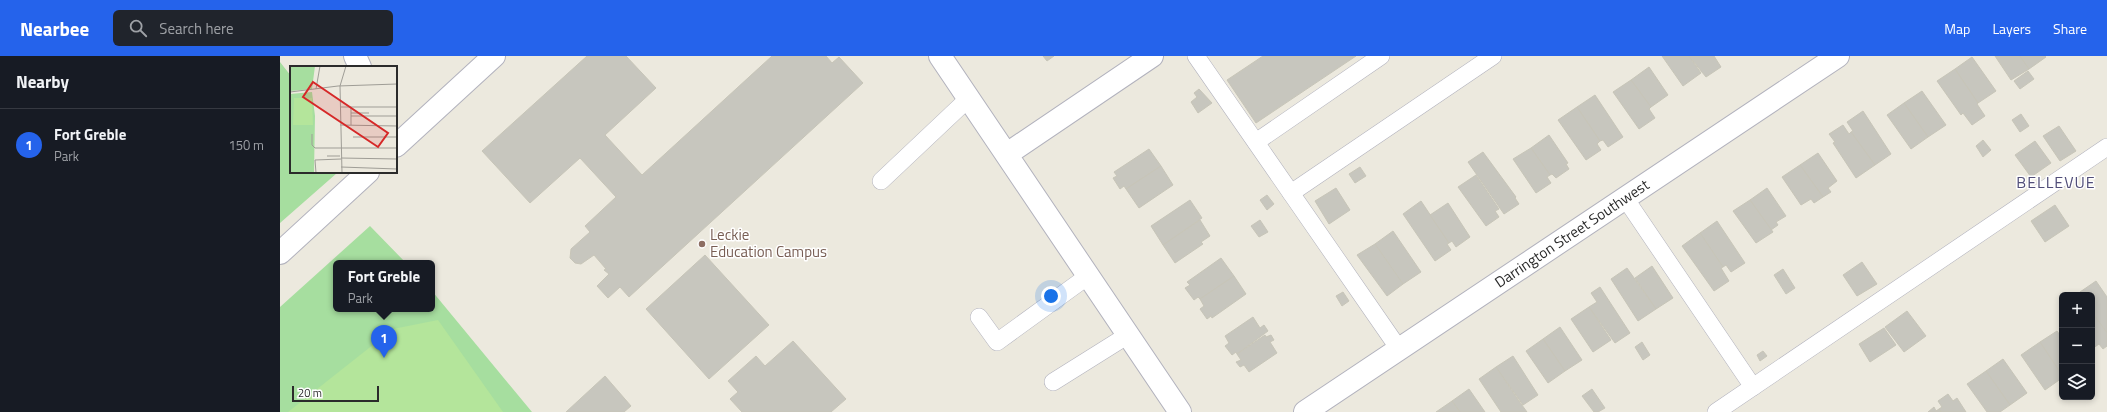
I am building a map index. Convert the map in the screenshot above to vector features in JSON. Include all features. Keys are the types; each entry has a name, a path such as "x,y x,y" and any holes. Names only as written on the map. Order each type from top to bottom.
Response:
{"street":[{"path":"355,56 360,66"},
{"path":"397,143 494,56"},
{"path":"940,56 1180,412"},
{"path":"1007,154 1152,56"},
{"name":"Darrington Street Southwest","path":"1305,412 1838,56"},
{"path":"280,253 367,173"}],"lane":[{"path":"1196,56 1399,349"},
{"path":"1256,142 1382,56"},
{"path":"1291,193 1493,56"},
{"path":"881,180 969,98"},
{"path":"1716,412 2107,147"},
{"path":"1625,198 1753,387"},
{"path":"979,317 997,342 1088,276"},
{"path":"1054,382 1128,335"}],"green space":[{"path":"280,62 290,75 290,173 337,173 280,223"},
{"path":"370,226 403,260 333,260 333,312 435,312 435,295 532,412 280,412 280,307"},
{"path":"438,320 503,412 288,412 393,329"}],"building":[{"path":"587,56 626,56 656,88 605,135 642,175 772,56 826,56 832,63 839,57 863,83 629,297 620,287 608,298 597,286 609,274 604,270 606,269 594,255 581,264 575,263 570,258 571,249 590,232 585,226 616,197 580,158 530,203 482,151"},
{"path":"1043,56 1054,56 1047,61"},
{"path":"1263,56 1356,56 1256,123 1227,80"},
{"path":"1662,56 1689,56 1701,73 1683,86"},
{"path":"1689,56 1714,56 1721,67 1706,77"},
{"path":"1995,56 2020,56 2029,69 2011,80"},
{"path":"2020,56 2045,56 2046,57 2029,69"},
{"path":"1972,57 1996,91 1978,103 1955,69"},
{"path":"1649,67 1668,95 1651,107 1631,80"},
{"path":"1955,69 1985,116 1972,125 1963,113 1961,115 1937,81"},
{"path":"2028,71 2034,79 2020,89 2014,81"},
{"path":"1631,80 1651,107 1649,109 1655,118 1639,129 1613,92"},
{"path":"1199,89 1212,103 1198,113 1191,102 1197,97 1194,93"},
{"path":"1922,91 1946,125 1928,137 1904,103"},
{"path":"1595,95 1623,137 1608,147 1603,140 1600,141 1577,107"},
{"path":"1904,103 1928,137 1911,149 1887,115"},
{"path":"1577,107 1600,141 1597,144 1601,150 1586,160 1558,120"},
{"path":"1863,111 1891,154 1875,165 1851,132 1853,131 1847,122"},
{"path":"2021,114 2029,126 2020,132 2012,120"},
{"path":"1843,125 1849,134 1851,132 1875,165 1856,178 1833,143 1835,142 1829,134"},
{"path":"2059,126 2076,151 2060,161 2043,136"},
{"path":"1549,135 1568,163 1566,164 1569,169 1556,178 1552,174 1550,175 1531,148"},
{"path":"1983,140 1991,150 1983,157 1976,146"},
{"path":"2035,141 2051,163 2031,177 2015,155"},
{"path":"1531,148 1550,175 1547,177 1551,183 1536,193 1513,159"},
{"path":"1149,149 1161,166 1126,189 1124,186 1120,189 1113,178 1117,176 1114,172"},
{"path":"1483,152 1516,197 1515,198 1519,204 1504,214 1468,162"},
{"path":"1818,153 1837,181 1828,188 1831,192 1823,197 1800,165"},
{"path":"1800,165 1823,197 1814,203 1811,199 1801,205 1782,177"},
{"path":"1161,166 1173,185 1139,208 1126,189"},
{"path":"1360,167 1366,176 1355,183 1349,174"},
{"path":"1476,175 1499,209 1495,211 1499,217 1486,226 1458,187"},
{"path":"1336,188 1350,210 1329,224 1315,201"},
{"path":"1767,188 1786,216 1776,222 1778,225 1771,230 1750,200"},
{"path":"1267,195 1274,204 1267,210 1260,200"},
{"path":"1190,200 1202,218 1163,245 1151,226"},
{"path":"1750,200 1773,232 1756,243 1733,211"},
{"path":"1421,201 1449,243 1447,244 1451,250 1435,261 1403,214"},
{"path":"1448,203 1470,237 1456,247 1452,241 1449,243 1430,215"},
{"path":"2055,205 2069,226 2045,242 2031,221"},
{"path":"1200,220 1210,236 1201,242 1203,244 1175,263 1163,245"},
{"path":"1260,220 1268,232 1259,237 1251,226"},
{"path":"1717,221 1745,263 1731,272 1726,265 1723,267 1700,233"},
{"path":"1393,231 1421,272 1403,284 1375,244"},
{"path":"1700,233 1723,267 1721,268 1729,281 1714,291 1682,246"},
{"path":"1375,244 1403,284 1387,296 1357,255"},
{"path":"705,255 769,325 709,379 646,309"},
{"path":"1221,258 1234,276 1200,299 1198,297 1194,300 1185,288 1190,285 1187,282"},
{"path":"1862,262 1877,284 1857,296 1843,275"},
{"path":"1652,266 1673,298 1656,309 1635,278"},
{"path":"1627,268 1656,309 1638,321 1611,279"},
{"path":"1783,269 1795,288 1786,294 1774,275"},
{"path":"1234,276 1246,294 1212,318 1211,316 1207,319 1200,309 1204,306 1200,299"},
{"path":"2096,281 2107,297 2107,333 2095,316 2095,292 2080,292"},
{"path":"1600,287 1630,333 1615,343 1589,307 1597,302 1591,293"},
{"path":"1343,292 1349,301 1342,306 1336,296"},
{"path":"1589,307 1611,340 1593,352 1571,319"},
{"path":"1907,311 1926,336 1904,352 1885,327"},
{"path":"2095,316 2107,333 2107,346 2103,349 2099,344 2095,347"},
{"path":"1253,317 1260,328 1264,325 1268,331 1237,354 1236,352 1232,355 1225,346 1229,343 1225,336"},
{"path":"1560,327 1582,360 1565,371 1543,339"},
{"path":"1884,328 1896,345 1870,362 1859,344"},
{"path":"2057,331 2059,334 2059,370 2040,342"},
{"path":"1265,335 1266,337 1271,335 1274,340 1270,342 1277,353 1249,372 1244,365 1240,367 1236,362 1241,360 1237,354"},
{"path":"1543,339 1565,371 1548,383 1526,351"},
{"path":"793,341 846,399 831,412 742,412 730,399 738,392 728,381 756,356 765,366"},
{"path":"1642,342 1650,355 1643,360 1635,347"},
{"path":"2040,342 2059,370 2059,380 2045,390 2021,355"},
{"path":"1763,351 1767,356 1760,361 1757,355"},
{"path":"1513,356 1538,395 1523,405 1496,367"},
{"path":"2003,359 2027,393 2010,405 1986,371"},
{"path":"1496,367 1527,412 1501,412 1479,379"},
{"path":"1986,371 2010,405 2000,412 1987,412 1967,384"},
{"path":"605,376 631,406 624,412 566,412"},
{"path":"1469,389 1485,412 1460,412 1452,401"},
{"path":"1592,389 1605,408 1598,412 1594,412 1582,396"},
{"path":"1948,394 1953,401 1957,398 1966,412 1941,412 1939,409 1942,407 1938,401"},
{"path":"1452,401 1460,412 1436,412"},
{"path":"1934,407 1936,411 1939,409 1941,412 1928,412"}],"place":[{"name":"Leckie Education Campus","path":"702,244"},
{"name":"Fort Greble","path":"384,358"}],"district":[{"name":"BELLEVUE","path":"2056,182"}]}
